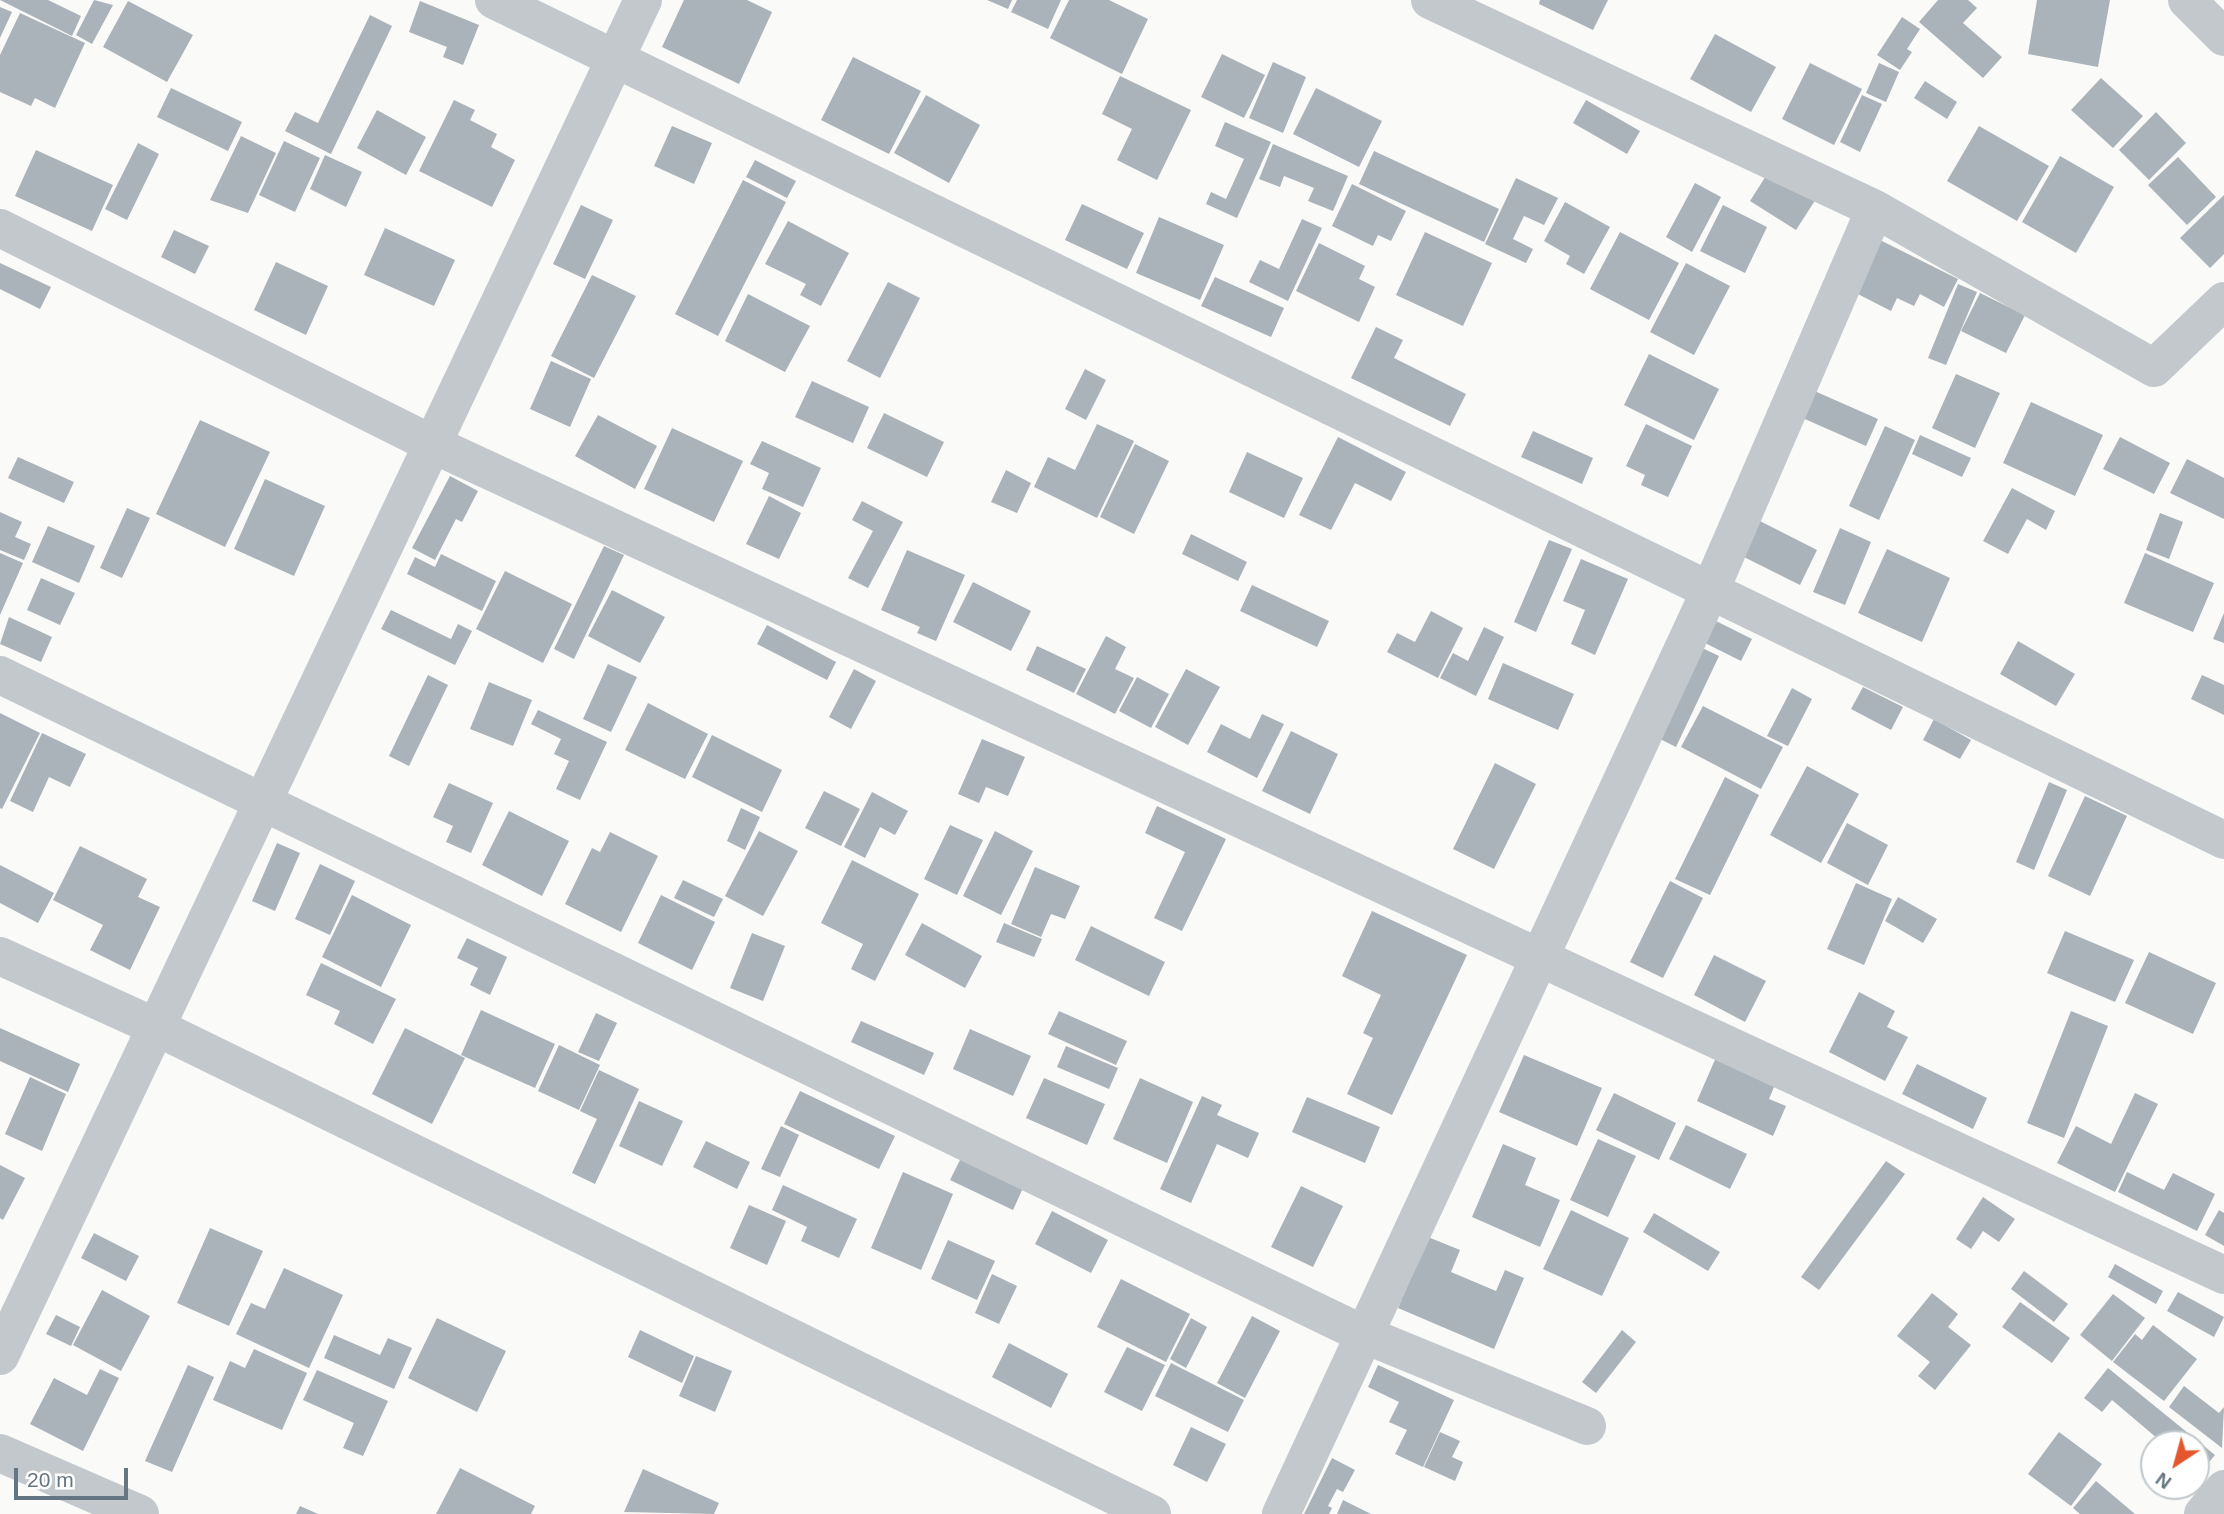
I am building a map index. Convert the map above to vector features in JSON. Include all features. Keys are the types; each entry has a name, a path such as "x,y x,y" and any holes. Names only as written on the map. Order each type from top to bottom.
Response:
{"street":[{"path":"494,0 2224,840"},
{"path":"0,1356 643,0"},
{"path":"1430,0 1875,209 2154,368 2224,301"},
{"path":"2187,0 2224,37"},
{"path":"1281,1514 1541,960 1710,590 1875,209"},
{"path":"0,228 432,444 2224,1275"},
{"path":"0,675 1365,1335 1587,1426"},
{"path":"0,956 156,1027 1152,1514"},
{"path":"0,1453 140,1514"},
{"path":"2203,1514 2224,1489"}],"building":[{"path":"0,0 48,0 81,16 72,36"},
{"path":"94,0 113,5 92,44 76,35"},
{"path":"684,0 747,0 772,12 739,84 662,47"},
{"path":"987,0 1012,0 1008,9"},
{"path":"1017,0 1061,0 1048,29 1011,12"},
{"path":"1069,0 1109,0 1148,19 1122,74 1050,38"},
{"path":"1540,0 1608,0 1593,30 1539,4"},
{"path":"1938,0 1968,0 1977,8 1963,23 2002,57 1983,78 1919,22"},
{"path":"2037,0 2110,0 2098,67 2028,54"},
{"path":"128,1 193,35 167,82 103,47"},
{"path":"420,1 479,25 463,65 443,57 447,47 409,32"},
{"path":"0,7 12,12 0,38"},
{"path":"20,13 85,43 55,108 35,98 31,106 0,92 0,55"},
{"path":"370,15 392,26 331,154 285,131 295,112 318,123"},
{"path":"1902,17 1920,29 1907,49 1912,52 1900,70 1877,55"},
{"path":"1715,34 1776,67 1751,112 1690,79"},
{"path":"1222,54 1265,75 1244,118 1201,97"},
{"path":"853,57 921,91 889,154 821,120"},
{"path":"1273,62 1306,77 1283,133 1249,118"},
{"path":"1810,63 1862,89 1834,145 1782,119"},
{"path":"1879,63 1899,72 1886,102 1866,93"},
{"path":"1120,76 1191,110 1157,180 1117,160 1132,129 1102,114"},
{"path":"2101,78 2143,116 2113,148 2071,110"},
{"path":"1925,81 1957,102 1947,119 1914,98"},
{"path":"171,88 242,122 228,151 157,117"},
{"path":"1316,88 1382,121 1359,167 1293,134"},
{"path":"926,95 980,125 949,183 894,153"},
{"path":"1862,95 1882,104 1860,152 1840,142"},
{"path":"454,100 475,110 470,120 497,134 491,147 515,160 492,207 419,171"},
{"path":"1586,100 1640,131 1627,154 1573,123"},
{"path":"377,110 426,137 406,175 357,148"},
{"path":"2156,112 2186,143 2149,180 2119,150"},
{"path":"1225,122 1271,142 1237,218 1206,204 1211,192 1226,199 1244,159 1215,146"},
{"path":"672,126 712,143 694,184 654,166"},
{"path":"1979,126 2049,166 2017,221 1947,181"},
{"path":"241,136 276,153 248,213 210,200"},
{"path":"284,141 320,158 295,212 259,195"},
{"path":"138,143 159,154 127,220 105,209"},
{"path":"1273,144 1348,176 1333,211 1308,201 1314,188 1284,176 1280,187 1259,179"},
{"path":"36,150 113,185 92,231 15,196"},
{"path":"1374,151 1499,209 1484,242 1359,184"},
{"path":"325,155 362,172 346,207 310,189"},
{"path":"2060,156 2114,187 2076,253 2022,222"},
{"path":"2178,157 2216,197 2187,225 2148,185"},
{"path":"755,160 796,181 787,198 746,177"},
{"path":"1769,171 1816,199 1796,230 1750,201"},
{"path":"1516,178 1558,198 1544,225 1524,216 1513,239 1533,249 1526,263 1485,244"},
{"path":"743,180 786,202 718,336 675,314"},
{"path":"1695,183 1721,197 1692,252 1666,237"},
{"path":"1352,184 1406,211 1391,241 1378,235 1373,246 1332,226"},
{"path":"2224,195 2224,254 2210,268 2180,238"},
{"path":"1565,202 1610,227 1584,274 1566,264 1570,256 1544,241"},
{"path":"1082,204 1144,233 1127,269 1065,240"},
{"path":"581,205 613,220 585,279 553,264"},
{"path":"1723,205 1767,227 1745,273 1700,251"},
{"path":"1159,217 1224,245 1200,300 1136,273"},
{"path":"1302,219 1322,228 1288,301 1249,282 1260,260 1279,269"},
{"path":"788,221 849,253 821,306 800,295 806,284 765,264"},
{"path":"385,228 455,260 434,306 364,275"},
{"path":"174,230 209,246 195,274 161,257"},
{"path":"1425,232 1492,263 1463,326 1396,295"},
{"path":"1620,232 1679,263 1649,320 1590,289"},
{"path":"1878,239 1958,279 1944,307 1920,294 1914,306 1897,298 1891,311 1852,291"},
{"path":"1319,243 1365,266 1359,279 1375,287 1359,322 1296,291"},
{"path":"276,262 328,286 306,335 254,310"},
{"path":"0,263 51,287 40,309 0,289"},
{"path":"1686,263 1730,286 1694,355 1650,332"},
{"path":"592,275 636,296 594,378 551,356"},
{"path":"1215,277 1284,308 1271,337 1201,306"},
{"path":"888,282 920,298 880,378 847,361"},
{"path":"1958,284 1977,292 1946,365 1928,358"},
{"path":"1980,293 2025,315 2006,353 1961,331"},
{"path":"748,294 810,326 785,372 725,341"},
{"path":"1376,327 1403,340 1394,358 1466,394 1450,426 1351,378"},
{"path":"1649,354 1719,389 1694,440 1624,405"},
{"path":"551,361 591,379 570,427 530,409"},
{"path":"1085,369 1106,380 1086,420 1065,409"},
{"path":"1956,374 2000,393 1975,448 1932,428"},
{"path":"812,381 869,407 853,443 795,417"},
{"path":"1810,389 1878,419 1866,446 1798,416"},
{"path":"2031,402 2103,435 2075,496 2003,463"},
{"path":"884,413 944,442 927,477 867,448"},
{"path":"598,415 657,446 635,489 575,456"},
{"path":"200,420 270,452 225,547 156,514"},
{"path":"1097,424 1134,441 1097,518 1034,487 1048,457 1075,470"},
{"path":"1646,424 1692,446 1668,497 1641,485 1645,475 1626,466"},
{"path":"1885,426 1915,440 1879,520 1849,506"},
{"path":"672,428 743,461 714,522 644,489"},
{"path":"1533,431 1593,458 1582,484 1521,457"},
{"path":"1920,435 1971,458 1962,477 1912,454"},
{"path":"1338,437 1406,472 1391,501 1355,483 1331,530 1299,515"},
{"path":"2120,437 2170,463 2154,494 2103,469"},
{"path":"762,441 821,468 803,507 762,489 769,473 750,464"},
{"path":"1135,444 1169,461 1134,534 1100,517"},
{"path":"1247,452 1303,478 1284,518 1229,492"},
{"path":"18,457 74,482 64,503 8,478"},
{"path":"2187,459 2224,478 2224,519 2170,493"},
{"path":"1006,470 1031,483 1017,513 991,502"},
{"path":"450,476 478,491 462,522 456,519 435,560 412,548"},
{"path":"265,479 325,506 294,576 234,549"},
{"path":"2012,488 2055,511 2046,530 2027,519 2008,554 1983,541"},
{"path":"769,496 801,513 779,559 746,544"},
{"path":"862,501 903,522 868,588 848,578 873,531 852,520"},
{"path":"127,508 150,518 122,578 100,568"},
{"path":"0,512 22,522 15,537 31,544 24,560 0,550"},
{"path":"2160,513 2183,522 2169,559 2146,550"},
{"path":"1756,519 1817,550 1800,585 1738,554"},
{"path":"48,526 95,546 79,583 32,562"},
{"path":"1840,528 1871,542 1845,605 1813,592"},
{"path":"1191,534 1247,562 1238,581 1182,554"},
{"path":"1549,540 1572,549 1536,632 1514,622"},
{"path":"604,546 624,555 574,659 554,649"},
{"path":"1887,549 1950,578 1922,642 1858,613"},
{"path":"907,550 965,575 936,641 917,633 920,627 881,610"},
{"path":"0,553 23,563 0,615"},
{"path":"2145,553 2214,583 2193,632 2124,603"},
{"path":"441,554 496,581 482,611 407,574 415,557 435,567"},
{"path":"1581,559 1628,579 1595,655 1571,644 1585,610 1563,601"},
{"path":"505,571 572,604 543,663 476,629"},
{"path":"41,578 75,593 60,625 27,610"},
{"path":"973,582 1031,611 1011,651 953,622"},
{"path":"1252,585 1329,621 1317,647 1240,611"},
{"path":"612,590 665,617 640,663 588,636"},
{"path":"391,610 451,639 458,624 472,631 455,665 381,629"},
{"path":"1431,611 1463,628 1438,678 1387,652 1397,633 1415,642"},
{"path":"2224,613 2224,643 2213,639"},
{"path":"9,617 52,637 41,662 0,644"},
{"path":"1708,617 1752,639 1741,661 1697,639"},
{"path":"767,625 836,662 827,680 757,644"},
{"path":"1484,627 1504,637 1476,696 1440,678 1453,653 1468,661"},
{"path":"1106,636 1126,647 1115,669 1134,678 1115,714 1076,694"},
{"path":"2018,641 2075,674 2056,706 2000,674"},
{"path":"1696,645 1719,656 1676,747 1652,735"},
{"path":"1037,646 1086,669 1074,693 1026,670"},
{"path":"1503,663 1574,694 1558,730 1488,699"},
{"path":"608,664 637,677 611,732 583,719"},
{"path":"854,669 876,681 851,729 829,717"},
{"path":"1186,669 1220,687 1188,745 1155,727"},
{"path":"428,675 448,685 409,766 389,756"},
{"path":"2202,675 2224,685 2224,715 2191,699"},
{"path":"1137,677 1169,694 1151,728 1119,711"},
{"path":"489,682 532,700 513,746 470,729"},
{"path":"1863,687 1903,707 1891,730 1851,709"},
{"path":"1792,688 1812,699 1788,746 1767,736"},
{"path":"648,703 708,734 685,779 625,750"},
{"path":"1703,706 1783,747 1761,789 1681,747"},
{"path":"538,710 607,742 580,800 556,789 569,761 554,754 561,739 531,724"},
{"path":"0,713 40,733 2,809 0,808"},
{"path":"1262,714 1284,724 1257,778 1207,752 1221,724 1250,739"},
{"path":"1934,719 1971,740 1960,759 1923,740"},
{"path":"1291,731 1338,754 1310,814 1262,791"},
{"path":"42,733 86,754 70,787 49,777 33,812 10,801"},
{"path":"712,735 782,770 762,812 692,777"},
{"path":"982,739 1025,757 1008,796 986,787 979,803 958,794"},
{"path":"1495,763 1536,784 1494,869 1453,849"},
{"path":"1807,766 1859,794 1821,863 1770,835"},
{"path":"1725,777 1759,795 1710,895 1675,879"},
{"path":"2049,782 2067,790 2034,870 2016,862"},
{"path":"449,783 493,803 471,853 446,842 453,826 433,817"},
{"path":"824,791 860,809 841,846 805,828"},
{"path":"872,792 908,811 895,835 880,827 865,858 844,847"},
{"path":"2085,796 2127,816 2090,896 2048,876"},
{"path":"1157,806 1226,839 1182,931 1154,918 1185,852 1145,833"},
{"path":"741,808 760,817 745,850 727,841"},
{"path":"509,811 569,841 542,896 482,865"},
{"path":"1847,823 1888,845 1868,885 1827,863"},
{"path":"950,825 983,840 957,895 924,879"},
{"path":"759,831 798,851 763,916 725,896"},
{"path":"995,831 1033,851 1001,915 963,896"},
{"path":"610,832 658,856 621,932 565,904 592,848 600,852"},
{"path":"277,843 300,853 275,911 252,901"},
{"path":"80,846 147,879 138,897 160,907 130,970 90,950 103,925 53,900"},
{"path":"852,860 919,894 875,981 851,969 863,944 821,923"},
{"path":"320,864 355,881 330,935 295,919"},
{"path":"0,865 54,893 38,923 0,903"},
{"path":"1035,867 1080,886 1065,919 1051,914 1041,937 1011,924"},
{"path":"683,880 723,899 714,917 674,898"},
{"path":"1670,881 1703,898 1663,978 1630,962"},
{"path":"1856,883 1892,899 1864,965 1827,949"},
{"path":"352,895 411,925 381,987 322,957"},
{"path":"661,895 715,922 692,970 638,943"},
{"path":"1898,897 1937,919 1923,943 1885,921"},
{"path":"1372,911 1467,955 1392,1115 1347,1094 1373,1038 1363,1033 1381,995 1342,976"},
{"path":"922,923 982,956 965,988 905,955"},
{"path":"1004,923 1042,939 1034,957 996,942"},
{"path":"1091,926 1165,962 1149,996 1075,960"},
{"path":"2065,931 2134,960 2115,1002 2047,973"},
{"path":"752,933 785,946 763,1001 730,988"},
{"path":"467,938 507,957 490,995 470,985 478,968 457,958"},
{"path":"2149,952 2216,983 2193,1034 2125,1003"},
{"path":"1714,955 1766,981 1745,1022 1694,995"},
{"path":"321,963 396,999 373,1044 334,1024 340,1011 306,995"},
{"path":"1859,992 1895,1011 1887,1027 1908,1037 1885,1081 1829,1052"},
{"path":"481,1010 555,1044 535,1088 461,1055"},
{"path":"1059,1011 1127,1041 1116,1065 1048,1034"},
{"path":"2071,1011 2108,1026 2064,1138 2027,1123"},
{"path":"596,1013 617,1023 599,1061 578,1052"},
{"path":"861,1021 934,1053 924,1075 851,1042"},
{"path":"0,1028 80,1064 68,1092 0,1061"},
{"path":"405,1028 465,1058 432,1124 372,1094"},
{"path":"970,1029 1031,1056 1013,1096 953,1069"},
{"path":"559,1045 600,1065 579,1110 538,1091"},
{"path":"1066,1046 1118,1068 1109,1089 1057,1067"},
{"path":"1524,1055 1602,1088 1577,1146 1499,1112"},
{"path":"1717,1055 1776,1082 1769,1099 1786,1106 1773,1136 1697,1101"},
{"path":"1917,1064 1987,1098 1973,1129 1902,1094"},
{"path":"599,1070 639,1089 595,1184 572,1173 597,1119 580,1111"},
{"path":"30,1077 66,1094 42,1151 5,1134"},
{"path":"1044,1078 1105,1104 1087,1145 1026,1118"},
{"path":"1140,1078 1193,1102 1167,1163 1113,1139"},
{"path":"800,1091 895,1136 879,1169 784,1124"},
{"path":"1614,1093 1676,1123 1659,1160 1596,1130"},
{"path":"2135,1093 2158,1104 2115,1192 2057,1163 2076,1126 2111,1144"},
{"path":"1202,1096 1222,1105 1217,1115 1259,1133 1248,1158 1217,1144 1191,1203 1160,1189"},
{"path":"1307,1097 1380,1127 1365,1163 1292,1132"},
{"path":"639,1101 683,1121 662,1166 619,1146"},
{"path":"1686,1125 1747,1154 1730,1189 1669,1159"},
{"path":"781,1126 799,1135 780,1177 761,1169"},
{"path":"1598,1139 1636,1156 1608,1217 1570,1200"},
{"path":"706,1141 750,1162 737,1189 693,1167"},
{"path":"1503,1144 1536,1158 1525,1185 1560,1200 1540,1247 1472,1217"},
{"path":"961,1158 1023,1188 1013,1210 950,1180"},
{"path":"1886,1161 1905,1174 1819,1290 1801,1277"},
{"path":"0,1165 25,1178 3,1220 0,1218"},
{"path":"903,1172 953,1194 921,1270 871,1248"},
{"path":"2127,1172 2164,1190 2173,1173 2215,1194 2197,1231 2118,1192"},
{"path":"783,1185 857,1219 839,1258 801,1241 807,1227 772,1210"},
{"path":"1301,1186 1343,1206 1313,1267 1271,1247"},
{"path":"1983,1197 2015,1219 1999,1242 1983,1231 1971,1249 1956,1239"},
{"path":"749,1205 786,1221 767,1265 730,1248"},
{"path":"1571,1210 1629,1238 1602,1296 1543,1269"},
{"path":"2219,1210 2224,1213 2224,1246 2205,1235"},
{"path":"1052,1211 1108,1240 1091,1273 1035,1244"},
{"path":"1654,1213 1720,1252 1708,1271 1643,1232"},
{"path":"210,1228 263,1251 229,1326 177,1303"},
{"path":"94,1233 139,1256 126,1281 81,1258"},
{"path":"1428,1237 1460,1250 1451,1272 1496,1291 1505,1270 1524,1278 1494,1349 1398,1308"},
{"path":"948,1240 995,1261 977,1300 931,1279"},
{"path":"2115,1264 2163,1291 2156,1304 2108,1277"},
{"path":"284,1268 343,1295 309,1368 236,1334 251,1303 265,1309"},
{"path":"2024,1271 2068,1304 2054,1322 2011,1289"},
{"path":"992,1274 1017,1286 999,1324 975,1313"},
{"path":"1121,1279 1190,1314 1166,1362 1097,1327"},
{"path":"102,1290 150,1316 121,1371 73,1345"},
{"path":"2178,1292 2224,1317 2214,1337 2167,1311"},
{"path":"1932,1293 1958,1314 1948,1327 1971,1345 1935,1390 1918,1376 1930,1362 1897,1336"},
{"path":"2113,1294 2145,1318 2112,1361 2080,1335"},
{"path":"2020,1302 2070,1338 2052,1363 2002,1327"},
{"path":"56,1315 80,1327 71,1346 46,1334"},
{"path":"1252,1316 1280,1331 1245,1398 1217,1383"},
{"path":"437,1318 506,1351 477,1412 408,1378"},
{"path":"1191,1318 1207,1327 1186,1368 1170,1359"},
{"path":"2153,1325 2197,1359 2164,1401 2113,1362 2135,1334 2142,1340"},
{"path":"640,1330 694,1356 682,1383 628,1357"},
{"path":"1622,1330 1636,1342 1596,1393 1582,1382"},
{"path":"334,1335 380,1355 388,1338 412,1348 394,1389 324,1358"},
{"path":"1009,1343 1068,1374 1051,1408 992,1377"},
{"path":"1127,1347 1165,1365 1142,1411 1104,1392"},
{"path":"254,1349 307,1373 282,1430 213,1400 230,1361 245,1368"},
{"path":"696,1356 732,1371 715,1412 679,1396"},
{"path":"1171,1363 1244,1400 1228,1432 1155,1396"},
{"path":"188,1365 214,1377 172,1472 145,1461"},
{"path":"1378,1365 1454,1400 1423,1467 1395,1454 1407,1430 1389,1422 1399,1402 1368,1387"},
{"path":"2108,1368 2184,1430 2147,1430 2112,1400 2102,1412 2084,1398"},
{"path":"100,1369 119,1378 83,1451 30,1424 54,1378 87,1395"},
{"path":"317,1370 388,1401 363,1456 343,1448 354,1423 303,1400"},
{"path":"2184,1386 2219,1413 2224,1407 2222,1448 2210,1439 2210,1430 2199,1430 2169,1407"},
{"path":"1191,1427 1226,1444 1207,1482 1173,1465"},
{"path":"1440,1432 1460,1441 1452,1457 1463,1462 1455,1481 1424,1467"},
{"path":"2059,1432 2102,1464 2071,1506 2028,1474"},
{"path":"1332,1458 1355,1470 1343,1492 1337,1489 1328,1506 1332,1508 1329,1514 1304,1514"},
{"path":"460,1468 535,1506 531,1514 436,1514"},
{"path":"643,1469 719,1503 714,1514 624,1512"},
{"path":"2096,1481 2135,1514 2080,1514 2073,1508"},
{"path":"1343,1500 1371,1514 1337,1514"},
{"path":"300,1506 318,1514 296,1514"}]}
